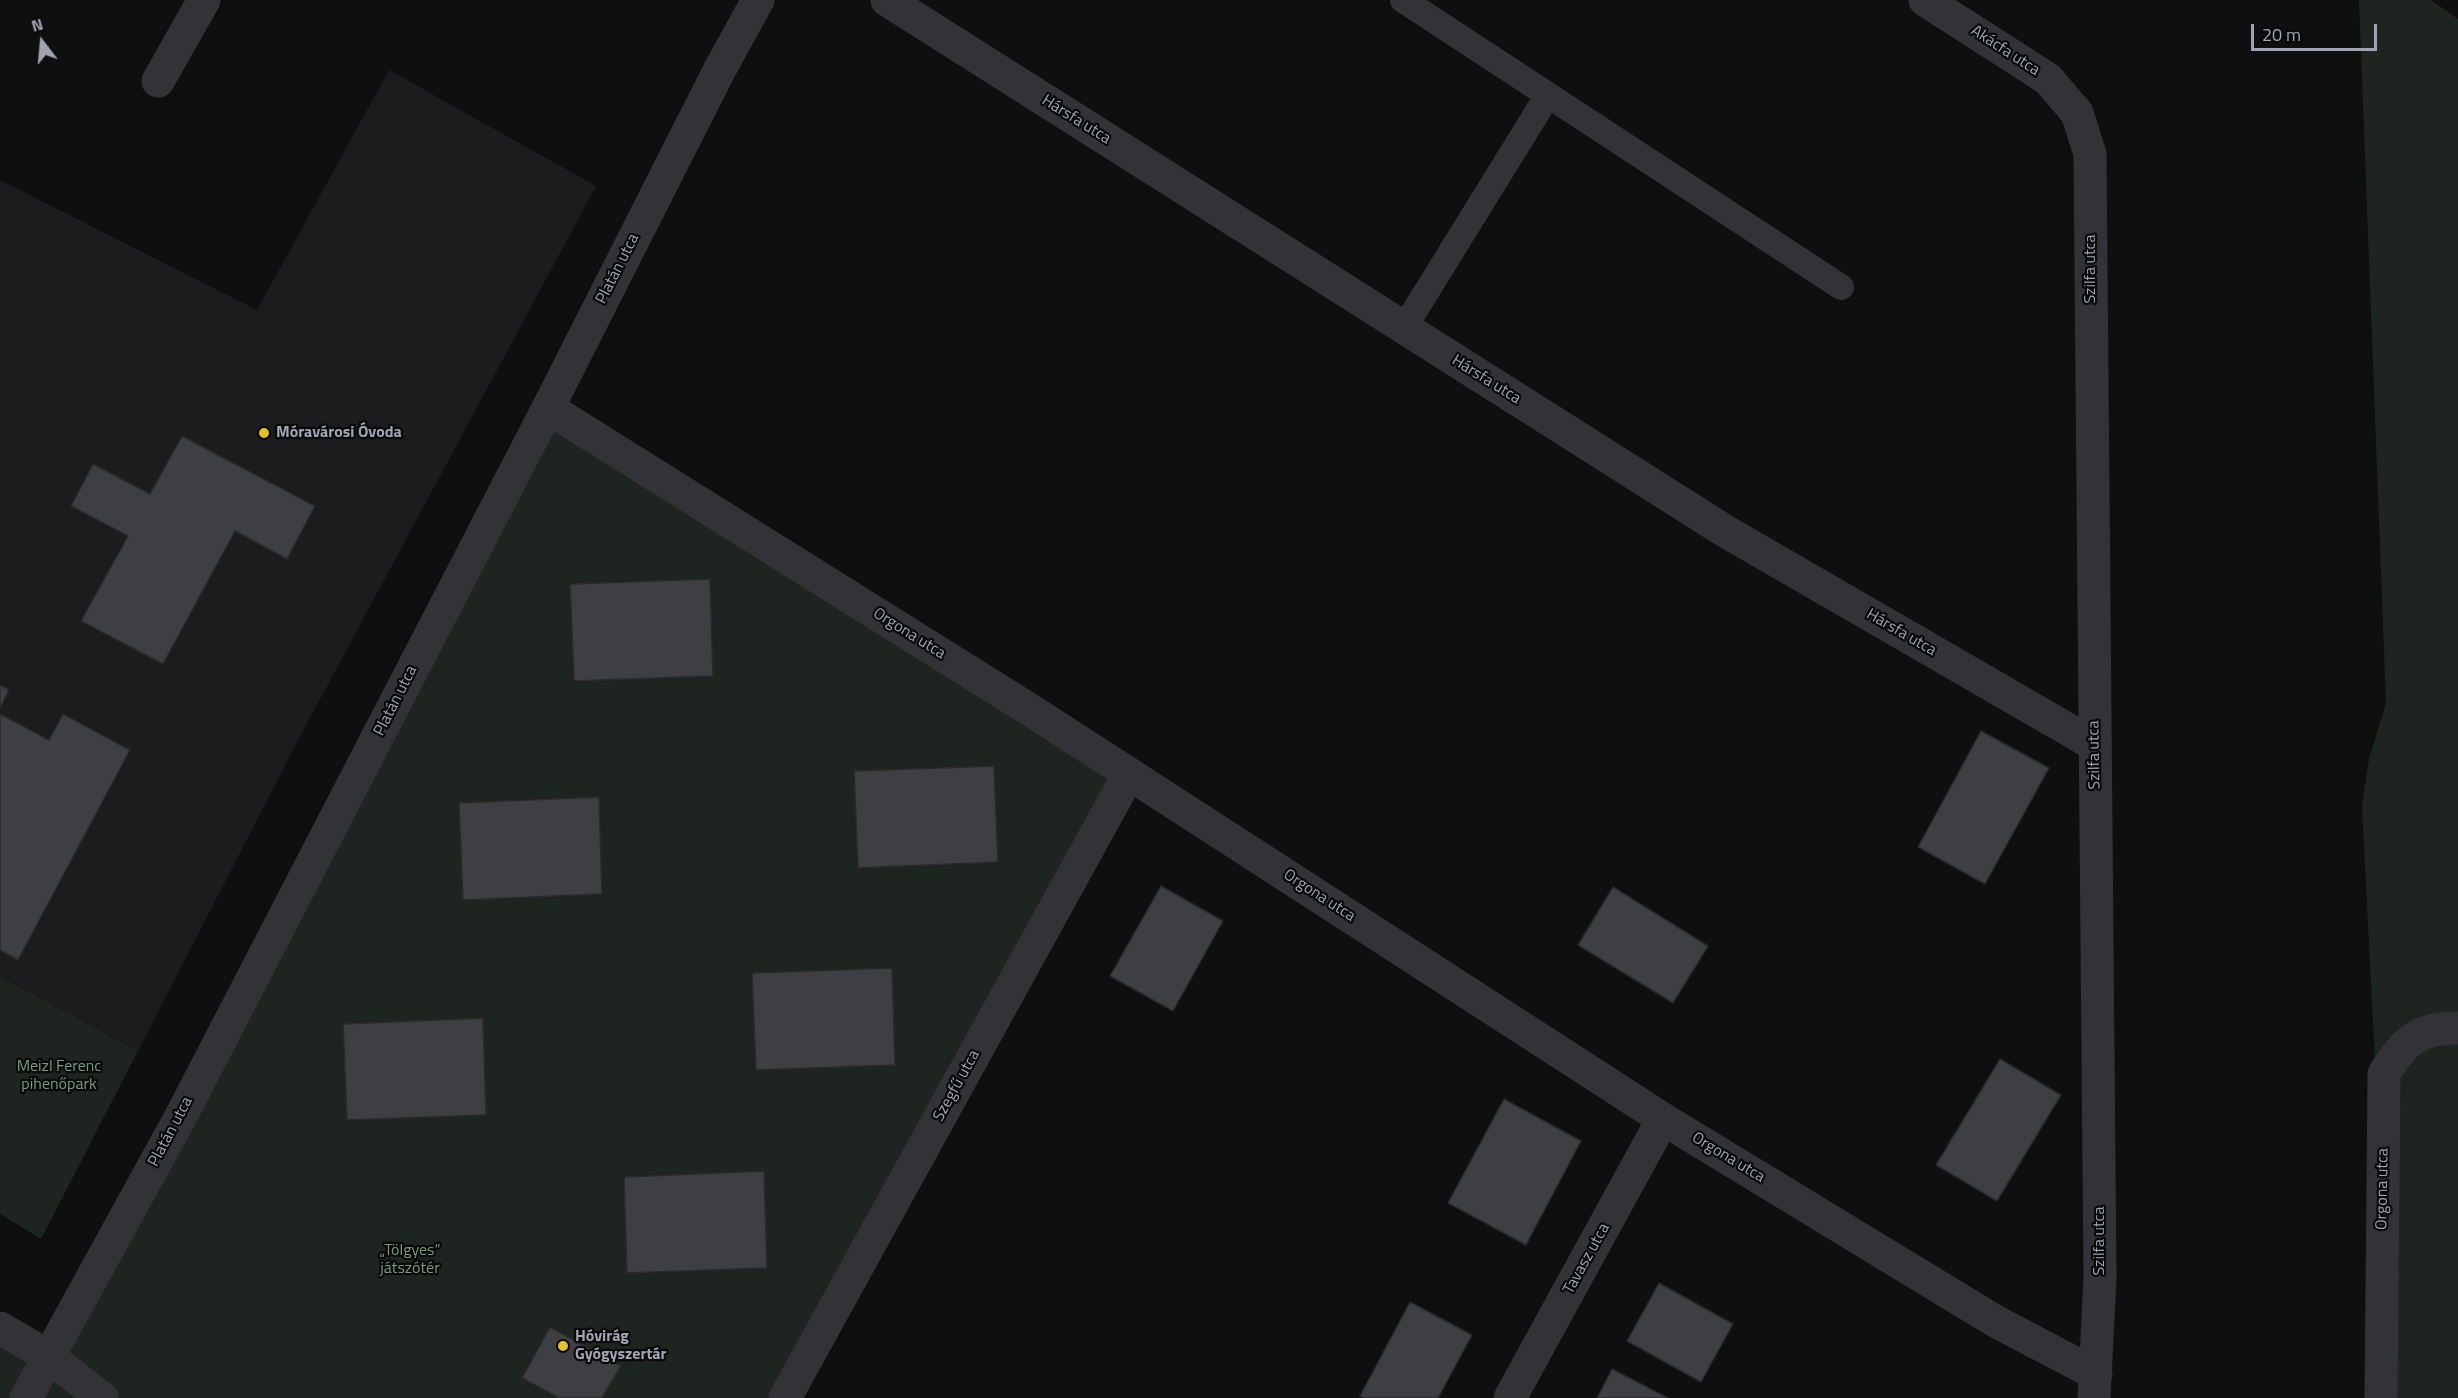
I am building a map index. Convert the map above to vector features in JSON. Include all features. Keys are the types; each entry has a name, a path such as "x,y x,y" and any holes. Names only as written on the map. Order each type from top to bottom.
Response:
{"street":[{"path":"158,81 204,0"},
{"name":"Platán utca","path":"26,1398 180,1118 548,408 720,69 758,0"},
{"name":"Hársfa utca","path":"887,0 1725,531 2095,745"},
{"name":"Akácfa utca","path":"1925,0 2048,79 2076,114"},
{"name":"Szilfa utca","path":"2076,114 2090,154 2100,1266 2095,1386"},
{"name":"Orgona utca","path":"548,408 1129,774 1663,1119 1995,1321 2095,1386"},
{"name":"Szegfű utca","path":"785,1398 1129,774"},
{"name":"Orgona utca","path":"2381,1398 2384,1074 2397,1053 2417,1035 2439,1028 2458,1028"},
{"name":"Tavasz utca","path":"1510,1398 1663,1119"},
{"path":"0,1328 48,1356 102,1398"}],"lane":[{"path":"1403,0 1841,287"},
{"path":"1404,328 1548,94"}],"shaded area":[{"name":"Móravárosi Óvoda","path":"389,70 596,186 295,746 138,1051 0,976 0,180 257,310"}],"green space":[{"path":"2359,0 2431,0 2458,19 2458,1398 2392,1398 2362,806 2369,759 2386,703"},
{"name":"„Tölgyes” játszótér","path":"548,408 1129,774 784,1398 0,1398 0,1328 47,1357"},
{"name":"Meizl Ferenc pihenőpark","path":"0,976 138,1051 41,1239 0,1214"}],"building":[{"path":"182,436 315,506 287,559 235,531 163,664 81,621 128,536 71,506 93,464 150,494"},
{"path":"710,579 713,676 574,681 570,584"},
{"path":"0,685 9,690 0,708"},
{"path":"0,714 49,740 63,714 130,750 18,960 0,950"},
{"path":"1981,731 2049,768 1985,884 1918,847"},
{"path":"994,766 998,862 858,868 854,771"},
{"path":"599,797 602,894 463,900 459,803"},
{"path":"1161,886 1223,921 1173,1011 1110,976"},
{"path":"1613,887 1708,946 1673,1003 1578,945"},
{"path":"892,968 895,1065 756,1070 752,973"},
{"path":"483,1018 486,1115 347,1120 343,1024"},
{"path":"2000,1059 2061,1095 1997,1201 1936,1165"},
{"path":"1504,1099 1581,1141 1526,1245 1448,1203"},
{"path":"764,1171 767,1268 627,1273 624,1177"},
{"path":"1659,1283 1733,1324 1701,1382 1627,1341"},
{"path":"1410,1302 1472,1335 1438,1398 1364,1398 1360,1396"},
{"name":"Hóvirág Gyógyszertár","path":"550,1327 621,1366 602,1398 559,1398 522,1378"},
{"path":"1612,1369 1668,1398 1597,1398"}],"place":[{"name":"Móravárosi Óvoda","path":"264,433"},
{"name":"Hóvirág Gyógyszertár","path":"563,1346"}]}
